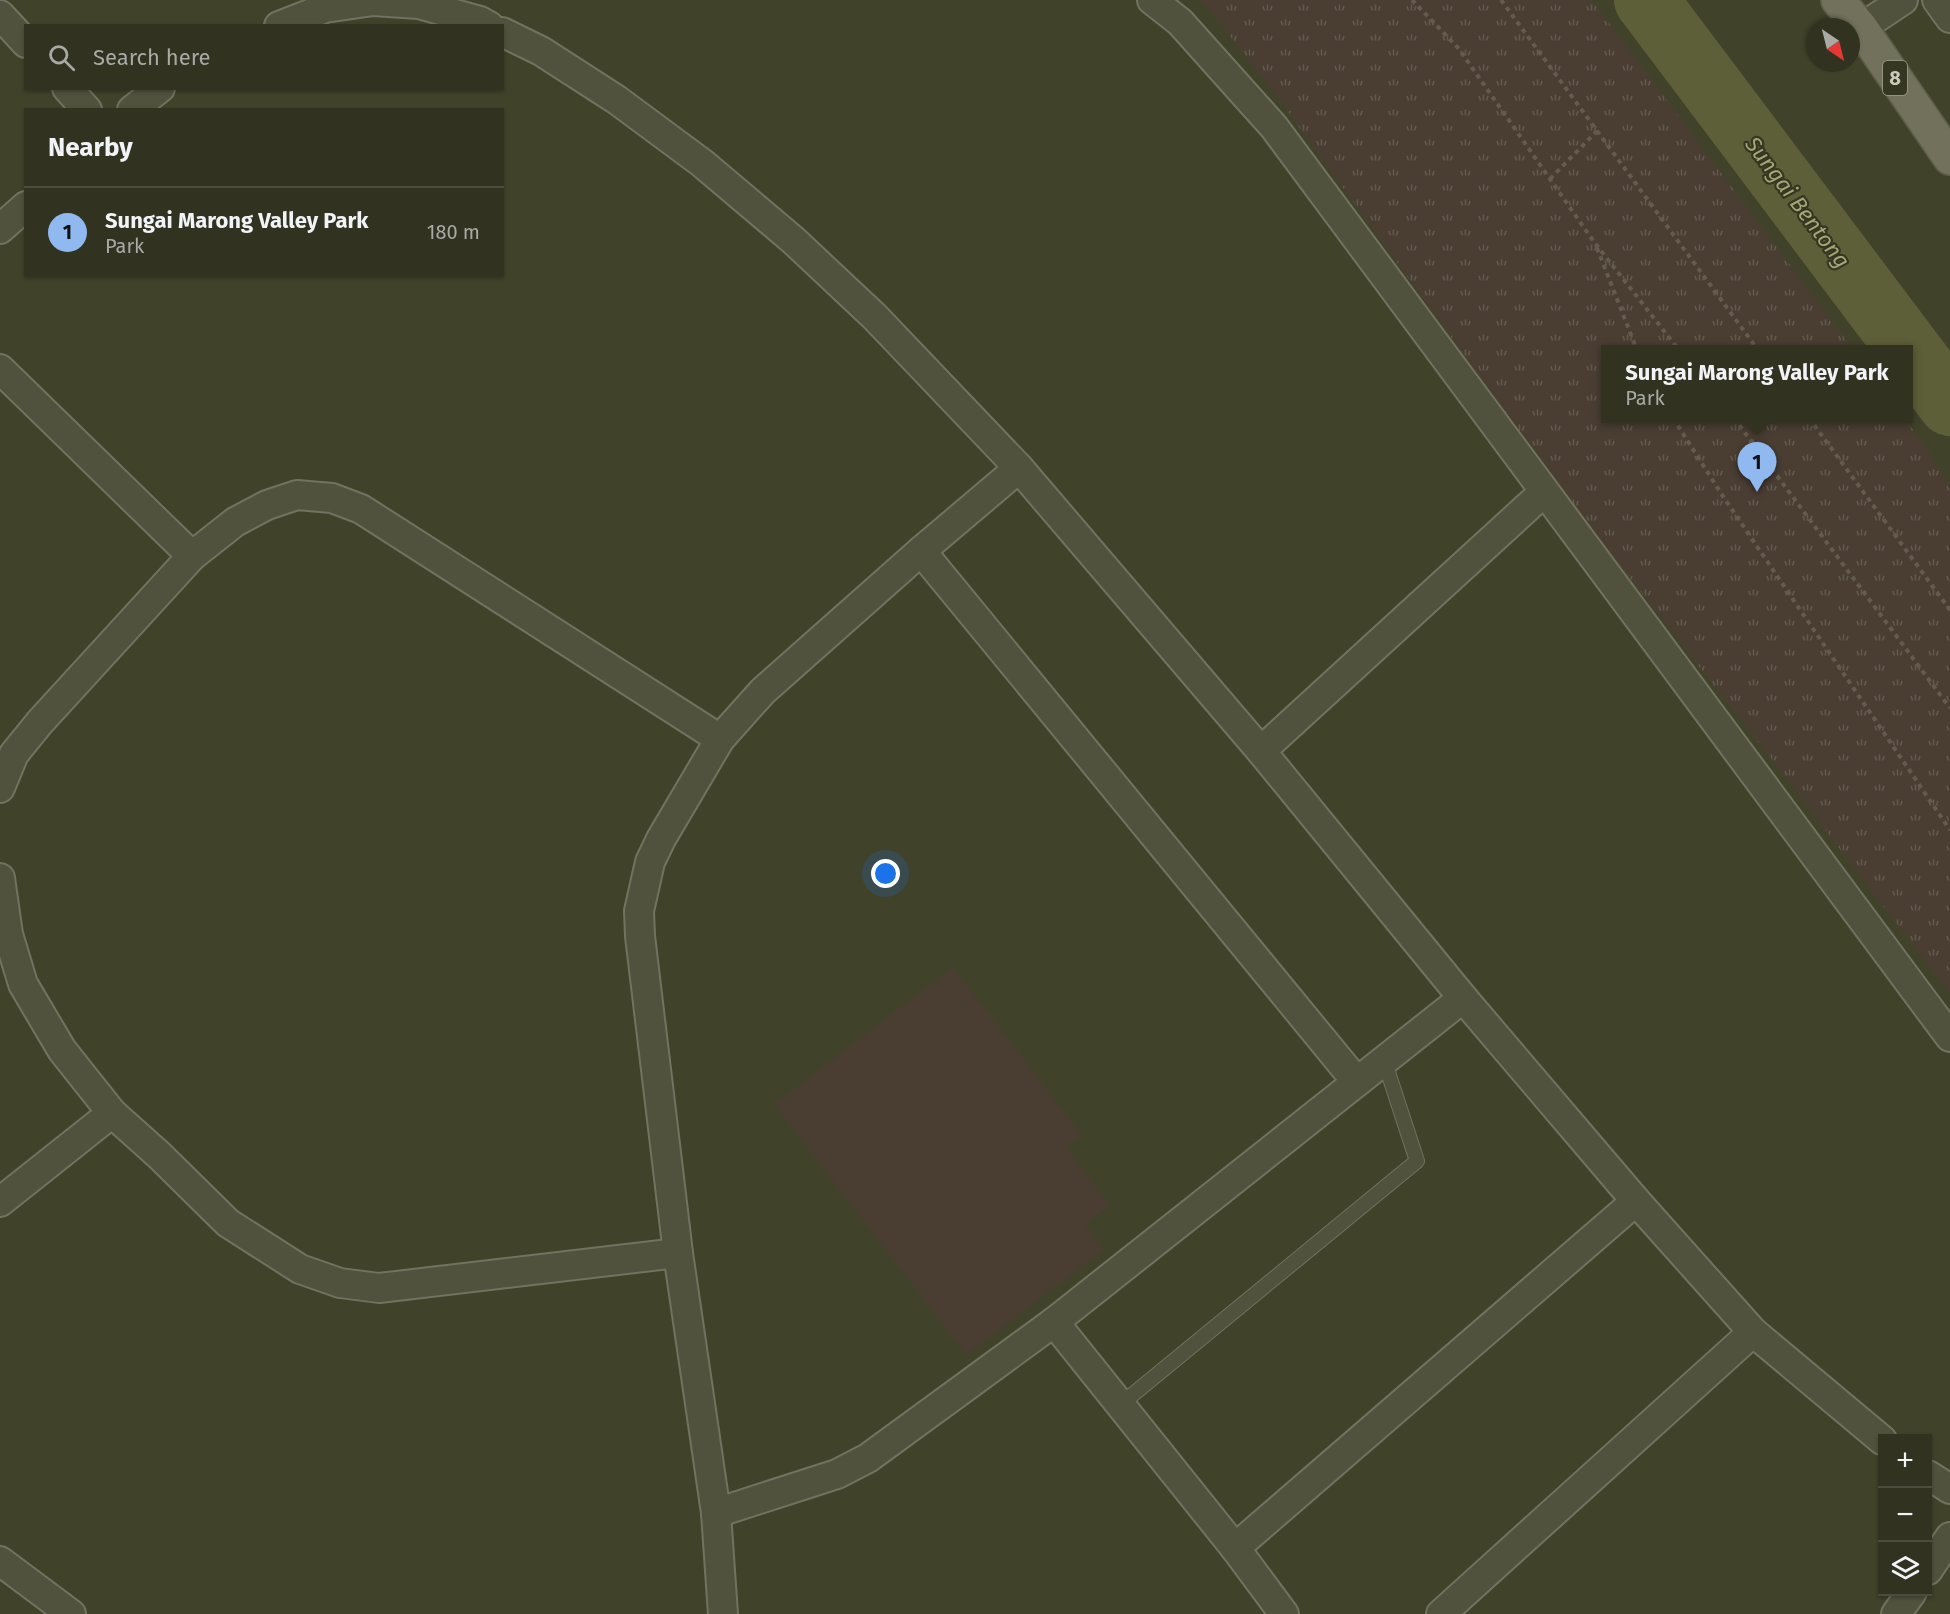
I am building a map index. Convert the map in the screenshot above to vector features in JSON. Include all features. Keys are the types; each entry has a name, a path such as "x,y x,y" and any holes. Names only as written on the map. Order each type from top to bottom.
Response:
{"main road":[{"name":"8","path":"1838,0 1861,28 1950,158"}],"street":[{"path":"1152,0 1180,22 1274,127 1950,1038"},
{"path":"1861,28 1903,0"},
{"path":"1937,0 1950,18"},
{"path":"284,24 325,8 373,1 419,4 485,24"},
{"path":"0,15 24,41"},
{"path":"504,33 542,51 616,100 702,163 784,232 875,318 1019,468 1261,751 1463,998 1636,1201 1753,1332 1878,1437"},
{"path":"69,90 85,108"},
{"path":"134,108 157,90"},
{"path":"0,229 24,208"},
{"path":"0,369 192,556"},
{"path":"723,1614 716,1513 678,1253 640,936 639,911 651,862 661,839 720,739 763,691 1019,468"},
{"path":"1261,751 1544,492"},
{"path":"0,788 14,754 40,722 192,556 235,522 267,505 297,495 332,498 361,509 720,739"},
{"path":"921,551 1357,1082"},
{"path":"0,878 8,934 23,984 62,1050 112,1113 159,1155 228,1223 300,1269 340,1282 379,1288 678,1253"},
{"path":"716,1513 837,1474 868,1458 1054,1322 1463,998"},
{"path":"0,1202 112,1113"},
{"path":"1235,1548 1636,1201"},
{"path":"1054,1322 1235,1548 1284,1614"},
{"path":"1441,1614 1753,1332"},
{"path":"1932,1478 1950,1489"},
{"path":"1932,1564 1950,1537"},
{"path":"0,1561 71,1614"},
{"path":"1896,1614 1909,1596"}],"lane":[{"path":"1120,1405 1417,1161 1384,1060"}],"path":[{"path":"1412,0 1460,49 1594,242 1675,345"},
{"path":"1501,0 1754,345"},
{"path":"1550,179 1597,131"},
{"path":"1594,242 1635,345"},
{"path":"1676,423 1724,498 1950,830"},
{"path":"1738,423 1950,708"},
{"path":"1813,423 1950,610"}],"green space":[{"path":"1197,0 1592,0 1850,345 1601,345 1601,423 1908,423 1950,485 1950,994 1769,756 1568,499 1284,106 1209,9"},
{"path":"953,967 1082,1135 1066,1147 1110,1205 1085,1225 1104,1250 966,1355 774,1104"}],"waterway":[{"name":"Sungai Bentong","path":"1646,0 1906,345"},
{"name":"Sungai Bentong","path":"1913,355 1950,404"}],"place":[{"name":"Sungai Marong Valley Park","path":"1757,492"}]}
